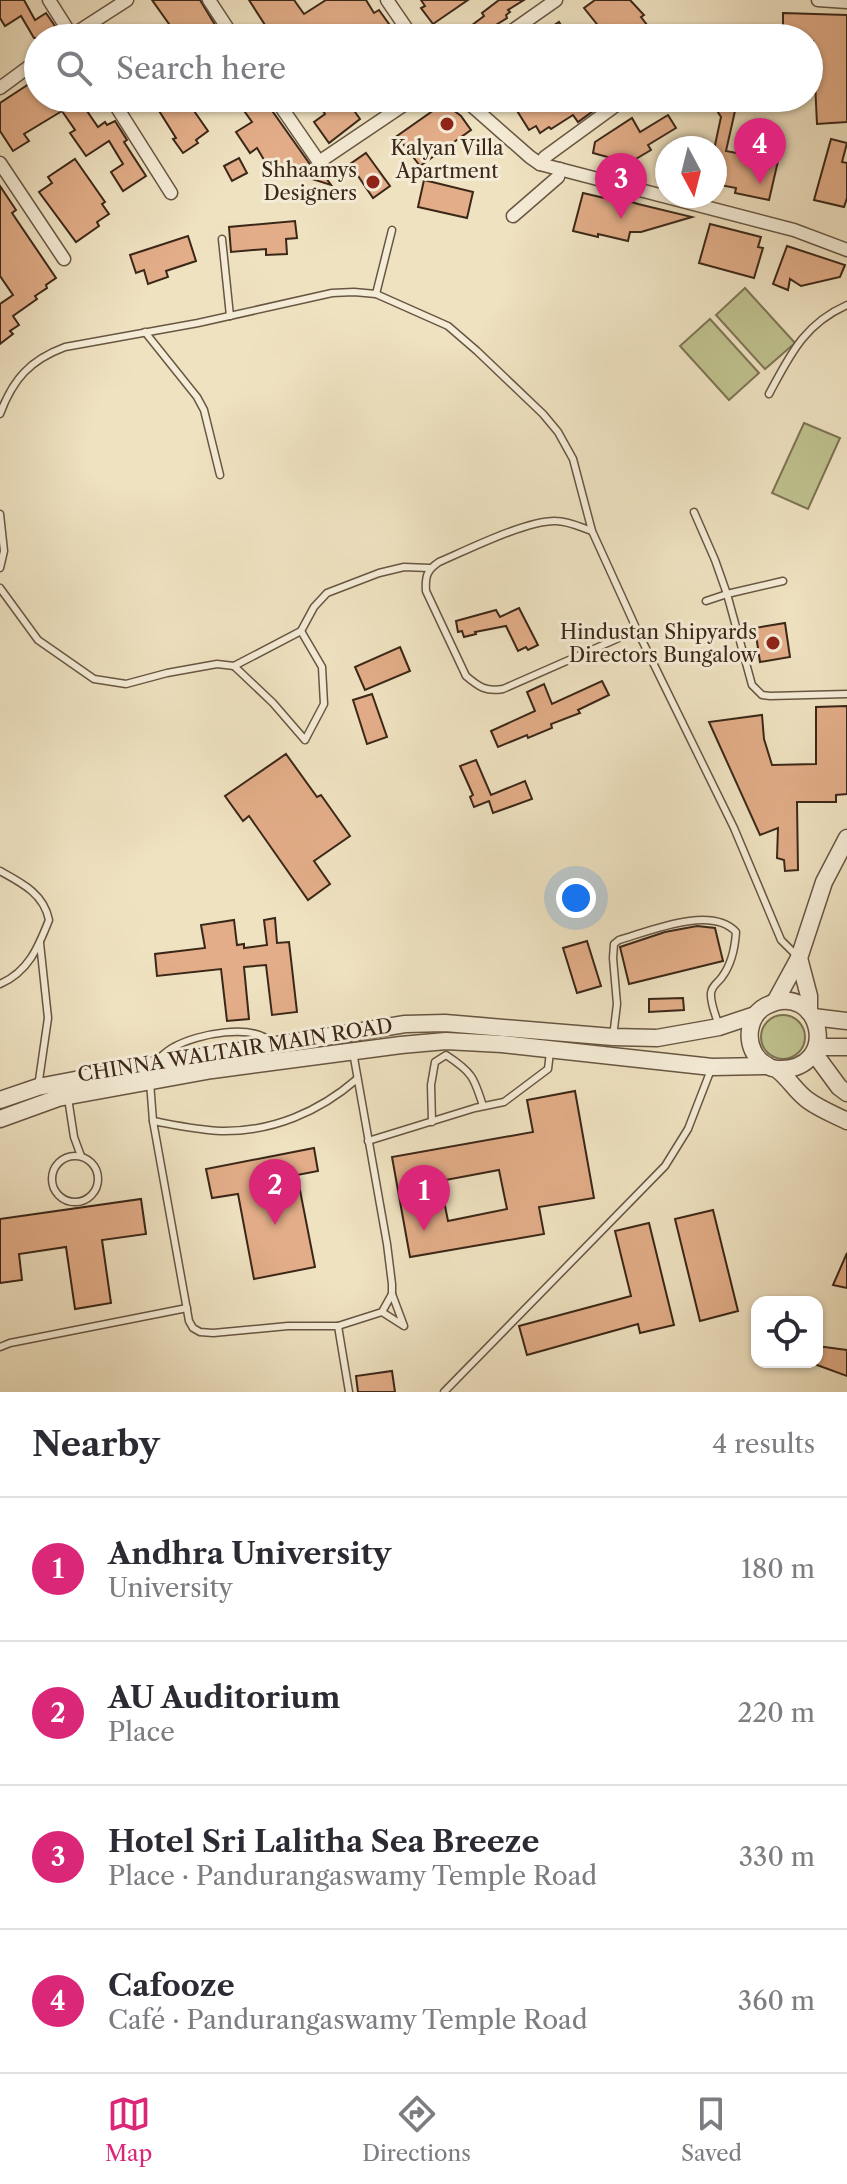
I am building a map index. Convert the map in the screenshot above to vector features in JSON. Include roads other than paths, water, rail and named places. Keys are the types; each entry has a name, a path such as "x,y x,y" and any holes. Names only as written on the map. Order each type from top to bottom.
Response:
{"street":[{"path":"49,0 63,24"},
{"path":"91,24 127,0"},
{"path":"209,0 225,24"},
{"path":"387,0 403,24"},
{"path":"522,24 556,0"},
{"path":"818,0 847,2"},
{"path":"0,88 24,70"},
{"path":"120,112 171,193"},
{"path":"285,112 319,162 393,112"},
{"path":"479,112 540,164 794,230 847,250"},
{"path":"540,164 545,157 607,112"},
{"path":"0,163 4,180 64,259"},
{"path":"513,216 558,177 560,169"},
{"path":"847,838 824,882 799,958 775,1002 755,1015 749,1039 754,1054 809,1102 847,1121"},
{"path":"772,1067 788,1070 798,1067 815,1050 818,1036 799,958"},
{"path":"775,1002 792,1001 811,1014 847,1021"},
{"name":"CHINNA WALTAIR MAIN ROAD","path":"0,1119 152,1073 275,1046 405,1024 445,1023 657,1038 719,1027 755,1015"},
{"name":"CHINNA WALTAIR MAIN ROAD","path":"0,1100 38,1087 152,1073 212,1070 401,1045 446,1048 502,1044 712,1067 772,1067"},
{"path":"815,1050 847,1047"},
{"path":"815,1050 839,1087 847,1093"}],"lane":[{"path":"376,294 392,230"},
{"path":"222,239 230,316"},
{"path":"0,414 17,379 46,354 65,347 332,293 376,294 448,326 543,414 558,432 573,459 592,531 734,828 781,940 799,958"},
{"path":"769,394 800,341 830,312 847,305"},
{"path":"145,332 204,410 220,475"},
{"path":"694,512 727,594 749,678 757,692 770,696 847,694"},
{"path":"0,514 4,551 0,568"},
{"path":"0,588 38,640 94,679 126,684 217,664 234,666 301,631 314,607 327,593 379,573 404,567 429,568 484,543 545,522 559,521 592,531"},
{"path":"429,568 425,578 426,591 466,676 489,691 503,689 637,630"},
{"path":"706,601 783,581"},
{"path":"234,666 273,703 305,740 324,704 322,667 301,631"},
{"path":"0,871 29,887 42,900 49,920 27,966 0,984"},
{"path":"611,1056 617,1004 614,944 674,925 718,920 736,932 736,944 729,964 711,991 719,1027"},
{"path":"38,1087 48,1018 40,943"},
{"path":"432,1122 431,1085 435,1062 446,1048 467,1069 483,1106"},
{"path":"368,1141 504,1102 548,1069 550,1049"},
{"path":"353,1051 387,1244 392,1294 404,1326 382,1312"},
{"path":"444,1392 665,1166 688,1129 712,1067"},
{"path":"152,1073 153,1121 189,1321 193,1328 200,1332 338,1326 382,1312 392,1294"},
{"path":"153,1121 220,1131 263,1127 299,1117 319,1107 357,1079"},
{"path":"68,1096 74,1137 81,1156 88,1159 97,1171 97,1186 93,1193 80,1201 64,1199 54,1188 52,1173 55,1166 67,1157 81,1156"},
{"path":"0,1347 187,1308"},
{"path":"338,1326 349,1392"}],"place":[{"name":"Kalyan Villa Apartment","path":"447,124"},
{"name":"Shhaamys Designers","path":"373,182"},
{"name":"Cafooze","path":"760,184"},
{"name":"Hotel Sri Lalitha Sea Breeze","path":"621,219"},
{"name":"Hindustan Shipyards Directors Bungalow","path":"773,643"},
{"name":"AU Auditorium","path":"275,1225"},
{"name":"Andhra University","path":"424,1231"}]}
